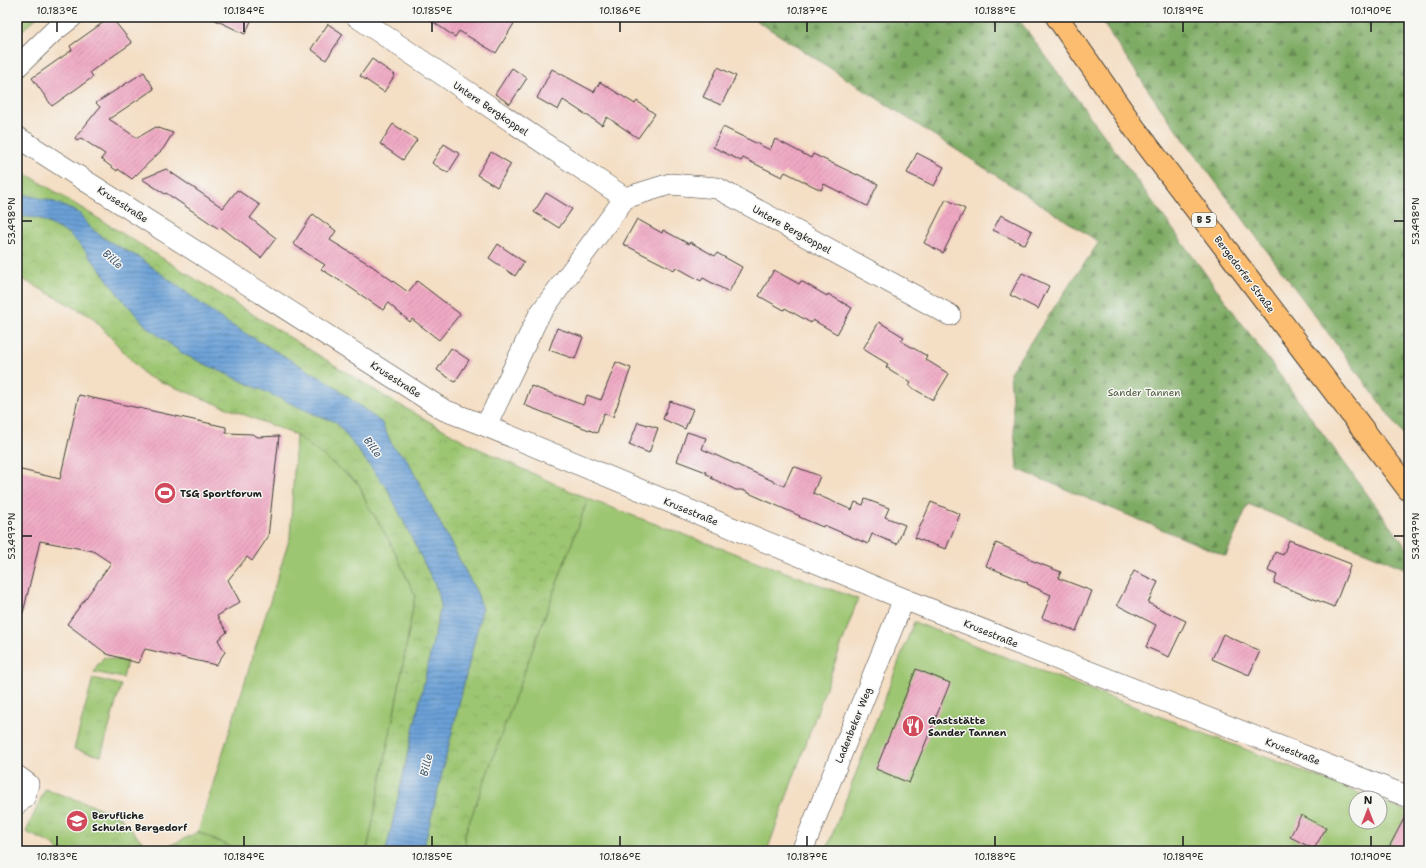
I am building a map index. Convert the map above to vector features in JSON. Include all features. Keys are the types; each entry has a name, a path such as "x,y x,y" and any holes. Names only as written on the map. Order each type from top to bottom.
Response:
{"main road":[{"name":"Bergedorfer Straße","path":"1057,17 1135,129 1409,490"}],"street":[{"path":"17,67 53,32 72,17"},
{"name":"Untere Bergkoppel","path":"357,17 626,198 670,184 717,188 950,314"},
{"name":"Krusestraße","path":"17,137 444,410 904,599 1409,797"},
{"path":"486,426 539,315 626,198"},
{"name":"Ladenbeker Weg","path":"802,851 904,599"},
{"path":"17,776 28,784 25,798 17,804"}],"green space":[{"path":"17,17 37,17 17,35"},
{"name":"Sander Tannen","path":"751,17 1017,17 1409,551 1409,570 1248,504 1226,556 1017,469 1010,372 1099,242"},
{"path":"1099,17 1409,17 1409,442 1159,106"},
{"path":"17,168 389,399 475,447 588,499 465,834 466,851 367,851 399,687 415,595 389,540 367,504 359,484 296,435 146,376 92,317 17,276"},
{"path":"296,435 359,484 367,504 389,540 415,595 399,687 367,851 240,851 198,832 290,537"},
{"path":"588,499 858,599 767,851 466,851 465,834"},
{"path":"914,622 1351,790 1348,790 1348,830 1388,830 1388,804 1409,812 1409,851 826,851"},
{"path":"104,657 127,662 123,678 94,672"},
{"path":"93,678 121,685 101,756 74,749"},
{"name":"Berufliche Schulen Bergedorf","path":"45,789 117,814 151,851 58,851 54,845 26,832"},
{"path":"198,832 240,851 169,851 167,847"}],"water":[{"name":"Bille","path":"23,194 52,201 79,213 90,227 103,238 140,258 223,320 331,384 382,423 393,447 406,458 478,595 482,610 423,851 386,851 441,606 438,591 387,488 336,422 314,414 183,354 146,326 117,293 83,248 69,234 38,218 17,216 17,195"}],"building":[{"path":"111,17 132,43 90,72 93,77 52,106 32,78 72,50 70,46"},
{"path":"209,17 253,17 245,34"},
{"path":"426,17 518,17 496,53 459,31 455,37"},
{"path":"328,24 343,34 326,60 311,49"},
{"path":"372,59 395,75 384,92 360,76"},
{"path":"718,67 736,76 721,105 703,97"},
{"path":"512,68 527,78 510,104 495,94"},
{"path":"552,69 594,92 600,82 635,104 637,101 655,114 638,138 607,117 602,125 563,100 558,110 537,98"},
{"path":"144,72 154,89 109,119 137,138 156,127 173,133 163,149 132,179 118,169 117,171 101,159 105,154 81,138 77,141 75,138 100,107 96,103"},
{"path":"393,124 417,140 403,160 380,144"},
{"path":"723,127 770,150 775,139 811,158 813,154 878,184 867,206 824,184 821,190 785,172 782,177 743,158 741,161 713,147"},
{"path":"444,144 460,154 448,173 432,163"},
{"path":"491,152 511,164 497,187 477,175"},
{"path":"917,153 944,167 934,186 907,173"},
{"path":"166,169 223,208 237,190 260,205 250,218 276,238 261,258 221,227 219,229 166,193 165,194 142,179"},
{"path":"546,193 572,209 559,228 534,212"},
{"path":"946,199 965,209 943,253 924,243"},
{"path":"313,214 336,231 330,240 372,266 408,292 417,281 460,314 439,340 412,319 410,322 388,303 383,310 321,269 325,265 293,244"},
{"path":"1001,215 1032,231 1025,245 993,230"},
{"path":"637,219 662,233 663,230 689,244 690,242 715,256 717,253 742,267 729,292 703,278 701,281 676,267 674,270 623,244"},
{"path":"498,244 524,262 515,276 489,258"},
{"path":"774,270 799,284 801,281 827,296 828,294 852,308 837,334 813,320 811,323 785,308 784,310 759,296"},
{"path":"1022,273 1049,286 1038,309 1010,295"},
{"path":"879,322 904,337 901,341 927,356 925,359 949,374 933,400 909,386 911,383 886,367 888,364 863,349"},
{"path":"557,328 583,337 575,359 549,350"},
{"path":"451,348 469,360 455,382 437,370"},
{"path":"616,362 631,368 613,417 604,413 597,433 524,405 531,386 583,405 587,395 601,400"},
{"name":"TSG Sportforum","path":"79,395 226,427 226,433 252,434 258,437 279,436 268,537 252,561 247,557 228,580 240,602 217,616 227,632 218,640 225,652 216,665 145,649 138,663 107,654 67,624 111,563 93,551 40,541 23,613 17,612 17,469 60,479"},
{"path":"670,401 693,409 685,429 663,419"},
{"path":"638,422 658,428 649,453 629,445"},
{"path":"687,432 706,438 702,449 784,486 793,466 820,476 813,493 852,510 855,502 863,505 865,499 889,508 885,517 905,525 897,544 872,534 868,544 824,525 823,527 799,517 800,516 742,490 736,490 711,478 712,476 706,474 706,472 677,461"},
{"path":"931,502 960,514 946,549 915,538"},
{"path":"1289,540 1351,564 1334,607 1274,583 1277,575 1268,571 1275,552 1283,555"},
{"path":"996,543 1029,557 1028,559 1061,572 1058,578 1092,591 1076,631 1042,618 1051,595 1027,584 1028,583 986,566"},
{"path":"1134,571 1158,582 1148,603 1186,621 1169,657 1146,647 1156,625 1117,605"},
{"path":"1223,634 1260,651 1249,675 1212,659"},
{"name":"Gaststätte Sander Tannen","path":"916,669 950,683 909,783 876,769"},
{"path":"1409,809 1409,851 1387,851"},
{"path":"1301,815 1326,828 1314,849 1290,837"}],"place":[{"name":"TSG Sportforum","path":"165,493"},
{"name":"Gaststätte Sander Tannen","path":"913,726"},
{"name":"Berufliche Schulen Bergedorf","path":"77,821"}]}
